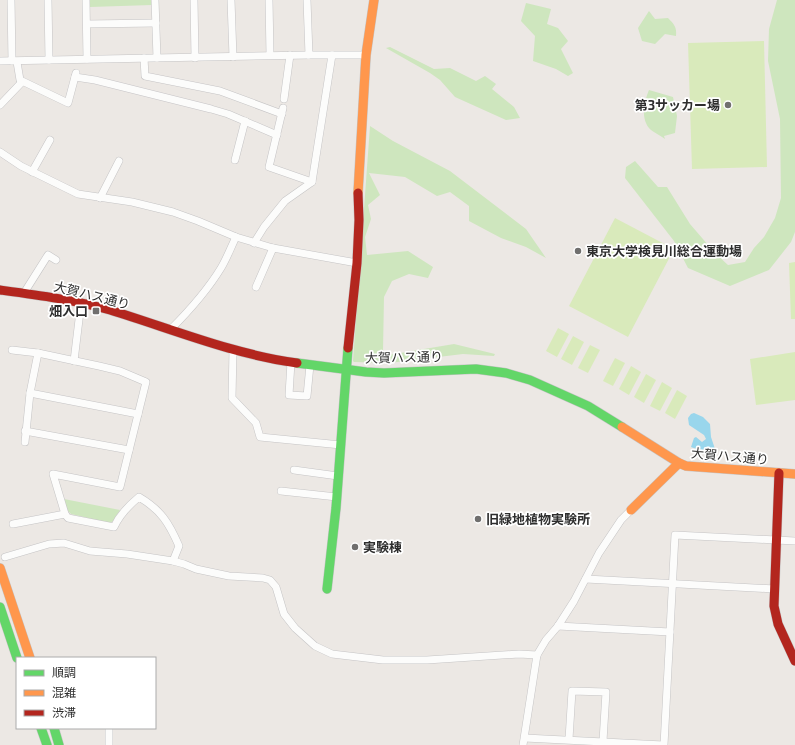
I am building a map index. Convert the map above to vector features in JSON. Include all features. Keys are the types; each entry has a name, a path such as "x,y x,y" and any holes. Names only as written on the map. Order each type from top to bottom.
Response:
{"main road":[{"path":"327,589 337,497 346,370 357,263 359,220 358,197 366,55 374,0"},
{"name":"大賀ハス通り","path":"0,290 24,292 81,303 109,310 233,350 291,362 346,370 384,373 476,369 506,373 530,380 588,406 686,466 795,474"},
{"path":"631,510 679,463"},
{"path":"779,473 774,606 778,624 795,661"},
{"path":"0,568 30,657"},
{"path":"0,607 17,657"},
{"path":"41,729 47,745"},
{"path":"54,729 59,745"}],"street":[{"path":"10,0 14,61 22,82 68,103 76,75 211,108 277,135"},
{"path":"48,0 50,60"},
{"path":"86,0 87,59"},
{"path":"156,0 157,58"},
{"path":"194,0 195,58"},
{"path":"231,0 233,57"},
{"path":"269,0 270,55"},
{"path":"307,0 309,55"},
{"path":"87,24 156,23"},
{"path":"0,61 195,58 270,55 366,55"},
{"path":"284,100 290,55"},
{"path":"254,243 264,227 285,201 312,182 332,55"},
{"path":"144,58 145,76 220,91 282,111 269,167 312,182"},
{"path":"0,105 22,82"},
{"path":"235,160 245,121"},
{"path":"32,172 50,140"},
{"path":"0,152 21,166 72,192 85,196 132,202 173,212 236,237 273,248 357,263"},
{"path":"100,198 119,161"},
{"path":"170,330 197,301 222,268 236,237"},
{"path":"256,287 273,248"},
{"path":"24,292 48,255 56,260"},
{"path":"74,361 81,303"},
{"path":"12,350 38,353 120,371 146,382 120,487 53,474 64,514 68,518 114,527 125,509 139,497 162,515 172,529 179,546 173,561"},
{"path":"233,350 232,398 256,423 260,436 341,445"},
{"path":"25,442 30,393 38,353"},
{"path":"291,362 289,395 307,396 310,365"},
{"path":"30,393 138,414"},
{"path":"25,431 129,450"},
{"path":"294,470 338,476"},
{"path":"281,490 337,497"},
{"path":"631,510 621,520 599,553 586,579 558,626 546,640 537,655 524,741 568,739 663,745 675,535 795,541"},
{"path":"13,524 64,514"},
{"path":"5,557 58,543 90,551 127,554 173,561 196,569 229,576 263,578 270,580 276,587 286,618 315,646 332,654 383,660 427,660 511,654 537,655"},
{"path":"586,579 774,589"},
{"path":"558,626 670,632"},
{"path":"568,739 572,691 606,692 603,741"},
{"path":"109,729 109,745"}],"green space":[{"path":"90,0 152,0 152,5 90,7"},
{"path":"777,0 795,0 795,232 791,242 769,270 730,286 688,268 674,241 625,178 626,167 635,161 658,187 667,187 690,224 715,253 728,265 745,262 754,248 764,237 775,218 781,198 780,119 768,61 769,29"},
{"path":"526,3 551,9 547,24 558,28 568,41 561,49 573,73 568,76 556,69 533,61 535,36 521,21"},
{"path":"649,11 655,19 668,18 675,26 676,36 665,34 655,44 642,41 638,28"},
{"name":"第3サッカー場","path":"764,41 767,167 692,169 688,43"},
{"path":"390,47 434,69 450,68 476,81 485,76 496,84 492,89 514,107 520,118 506,120 455,97 440,80 386,48"},
{"path":"649,90 673,97 677,116 675,133 664,136 665,139 651,130 645,121 644,111"},
{"path":"370,126 393,141 450,171 526,229 546,258 526,247 501,238 469,221 469,206 450,192 437,196 405,177 369,173 380,195 368,205 371,219 365,237 367,255 408,251 433,267 428,278 409,274 392,281 384,297 383,351 388,355 454,344 495,354 494,356 463,354 389,363 353,361"},
{"path":"615,218 674,249 628,337 569,306"},
{"path":"795,262 795,319 791,319 789,263"},
{"path":"558,328 569,334 557,357 546,351"},
{"path":"573,336 584,342 572,365 561,359"},
{"path":"590,345 600,350 588,373 578,368"},
{"path":"795,352 795,400 756,405 750,359"},
{"path":"615,358 625,363 613,386 603,381"},
{"path":"631,366 641,372 629,395 619,389"},
{"path":"646,374 656,380 644,403 634,397"},
{"path":"662,382 672,388 660,411 650,406"},
{"path":"677,390 687,396 675,419 665,413"},
{"path":"64,499 120,510 110,523 71,514 67,510"}],"water":[{"path":"694,413 703,417 710,424 711,437 715,449 713,451 691,447 694,438 696,437 702,442 706,439 704,435 689,425 688,418"}],"traffic: fast":[{"path":"327,589 336,508 348,348"},
{"path":"297,363 384,373 476,369 506,373 530,380 588,406 622,427"},
{"path":"0,607 17,657"},
{"path":"41,729 47,745"},
{"path":"54,729 59,745"}],"traffic: slow":[{"path":"358,193 366,55 374,0"},
{"path":"622,427 686,466 795,474"},
{"path":"631,510 679,463"},
{"path":"0,568 30,657"}],"traffic: jam":[{"path":"348,348 357,263 359,220 358,193"},
{"path":"0,290 56,298 97,306 249,354 297,363"},
{"path":"779,473 774,606 778,624 795,661"}],"place":[{"name":"第3サッカー場","path":"728,105"},
{"name":"東京大学検見川総合運動場","path":"578,251"},
{"name":"畑入口","path":"96,311"},
{"name":"旧緑地植物実験所","path":"478,519"},
{"name":"実験棟","path":"355,547"}]}
